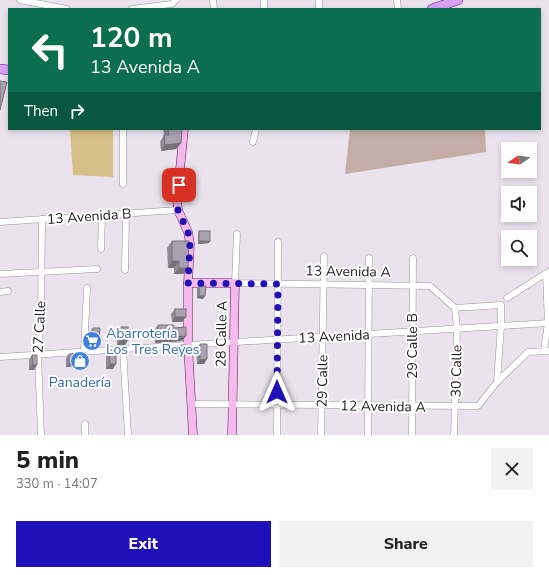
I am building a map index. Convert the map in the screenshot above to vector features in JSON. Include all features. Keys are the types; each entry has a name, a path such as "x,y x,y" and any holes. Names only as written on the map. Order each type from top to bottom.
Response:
{"main road":[{"path":"435,8 458,0"},
{"path":"184,130 177,199 178,210 190,237 188,344 193,435"},
{"name":"13 Avenida A","path":"188,283 235,283"},
{"name":"28 Calle A","path":"232,435 235,283"}],"street":[{"path":"20,0 62,8"},
{"path":"138,8 174,2"},
{"path":"123,130 123,184"},
{"path":"254,142 256,130"},
{"name":"13 Avenida B","path":"0,222 178,210"},
{"path":"125,270 126,214"},
{"path":"101,249 102,215"},
{"name":"27 Calle","path":"41,435 38,355 42,219"},
{"name":"28 Calle A","path":"235,283 237,234"},
{"path":"277,435 278,242"},
{"name":"29 Calle","path":"321,435 324,256"},
{"path":"368,435 369,258"},
{"name":"29 Calle B","path":"412,435 413,258"},
{"path":"0,274 97,269"},
{"path":"508,298 547,273"},
{"path":"547,273 547,350"},
{"name":"13 Avenida A","path":"235,283 430,286 455,308"},
{"path":"84,352 87,288"},
{"path":"0,292 8,291"},
{"path":"455,308 501,306 497,382"},
{"name":"30 Calle","path":"454,435 457,329 455,308"},
{"name":"13 Avenida","path":"0,358 188,344 548,323"},
{"path":"123,349 128,435"},
{"name":"12 Avenida A","path":"192,404 478,406 497,382 528,352 547,350"},
{"path":"85,424 85,435"}],"shaded area":[{"path":"70,130 113,130 113,177 73,175"},
{"path":"350,130 485,130 486,152 345,174"}],"building":[{"path":"0,81 7,82 0,110"},
{"path":"168,130 182,130 181,143 165,145 164,135 169,135"},
{"path":"199,231 210,231 210,241 199,241"},
{"path":"172,241 189,241 188,268 179,268 179,261 172,261"},
{"path":"199,286 206,286 205,296 199,296"},
{"path":"175,309 186,309 186,317 175,317"},
{"path":"158,325 174,325 174,328 186,327 186,336 158,338"},
{"path":"121,327 128,327 128,340 121,340"},
{"path":"93,328 100,328 99,341 92,342"},
{"path":"200,344 207,344 207,359 200,360"},
{"path":"181,345 186,345 187,353 181,353"},
{"path":"109,350 116,350 116,364 110,364"},
{"path":"86,353 86,361 69,363 69,354"},
{"path":"32,355 37,355 37,365 33,365"}],"place":[{"name":"Abarrotería Los Tres Reyes","path":"92,341"},
{"name":"Panadería","path":"80,361"}],"route":[{"path":"179,185 177,199 178,210 190,237 188,283 278,284 277,392"}]}
